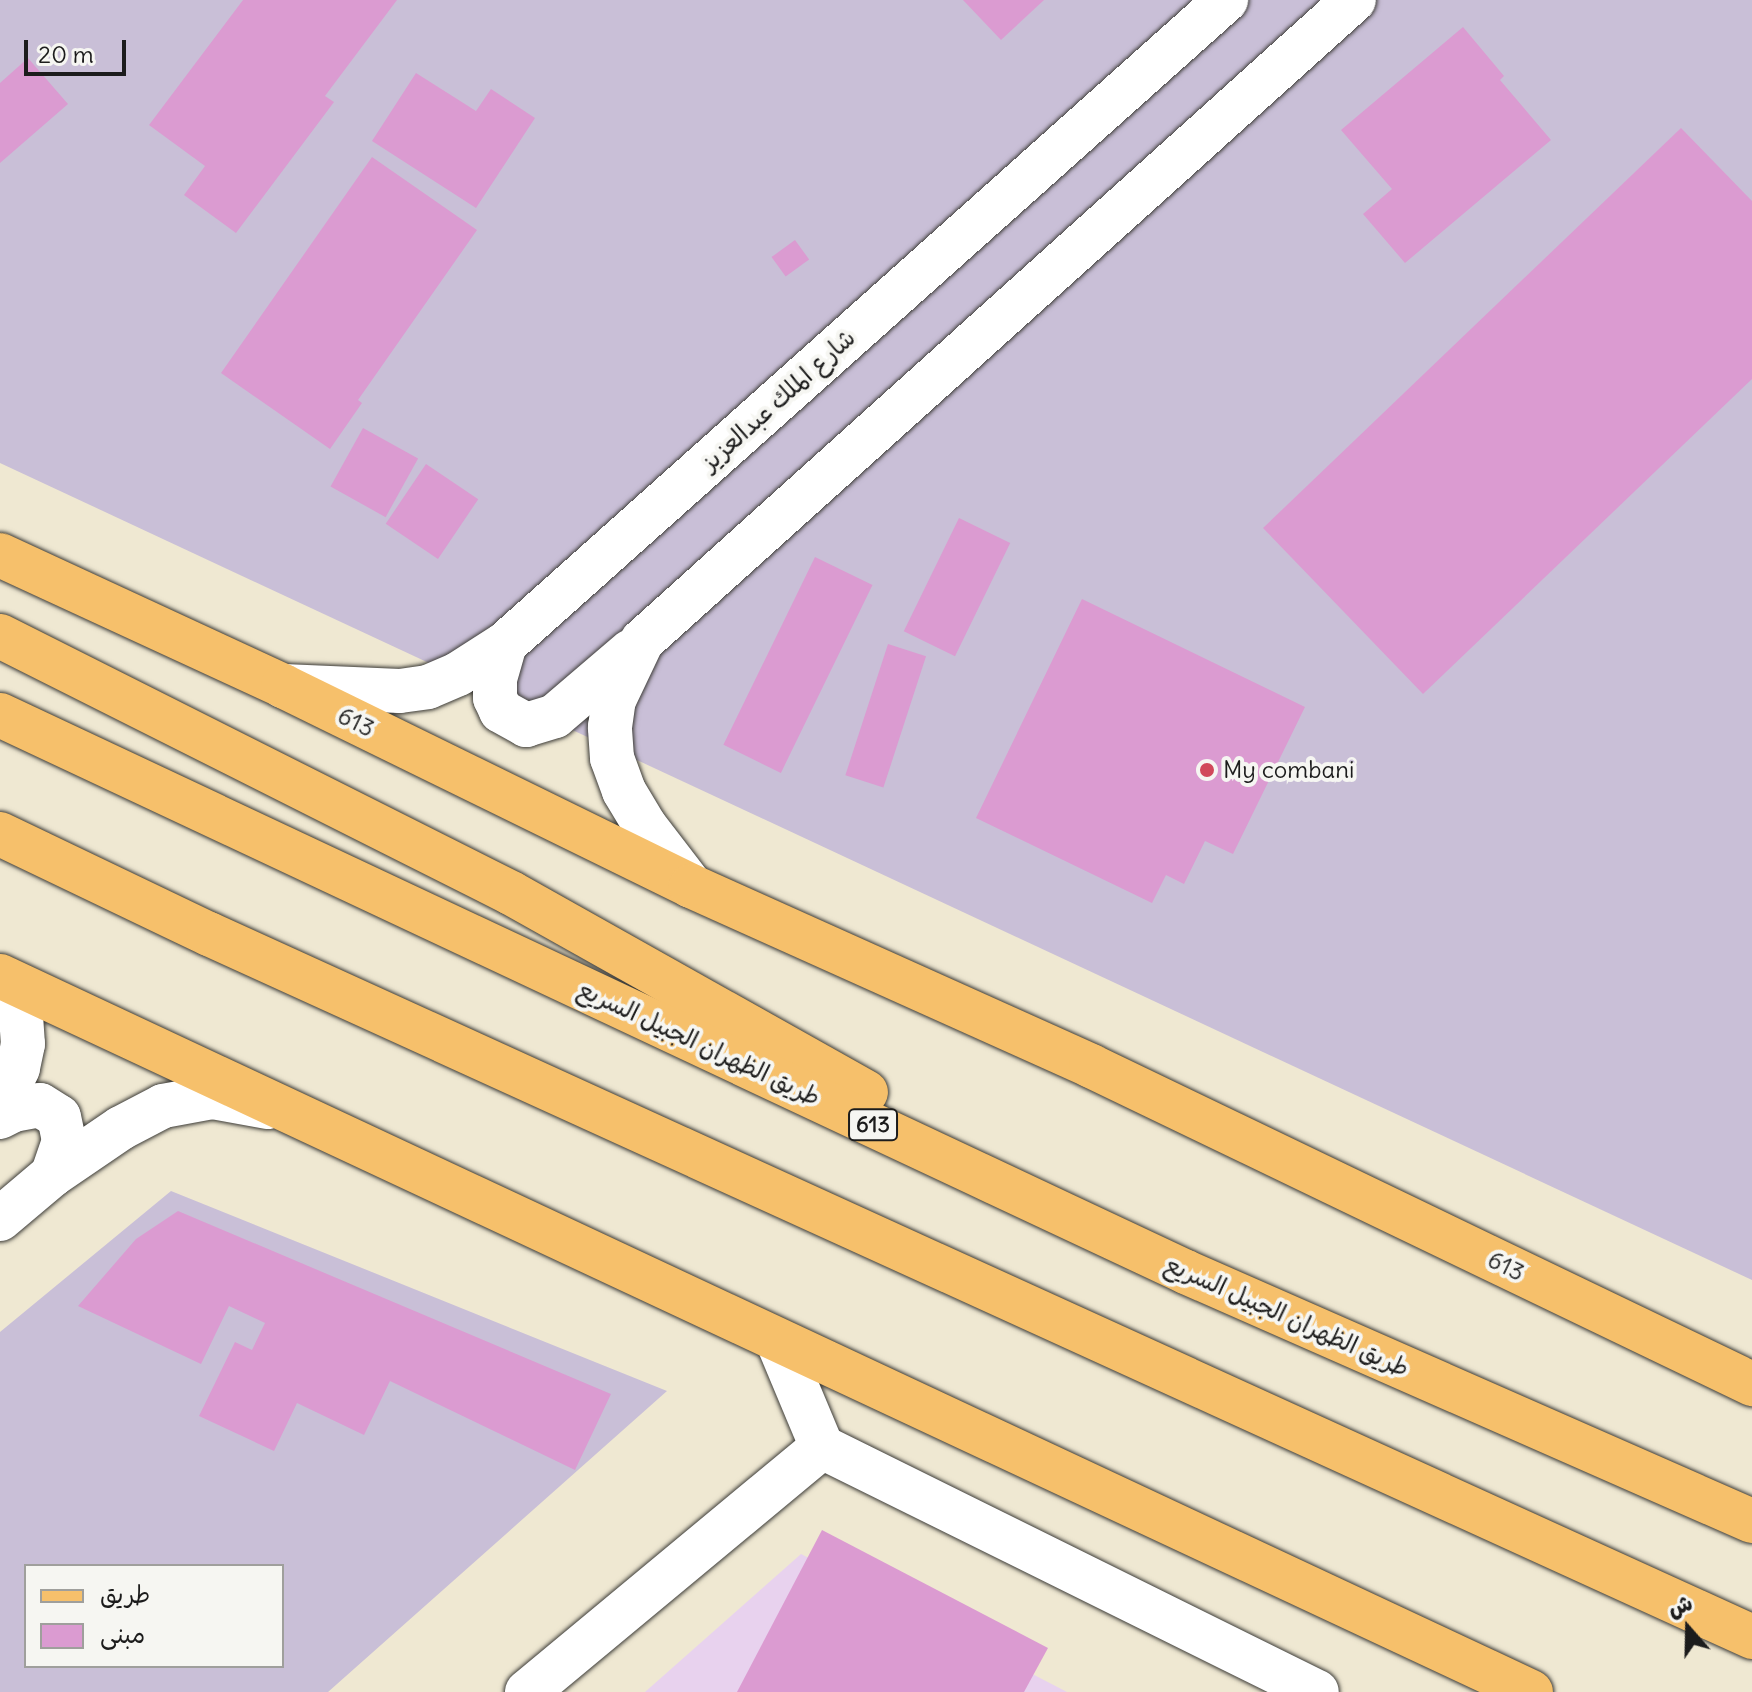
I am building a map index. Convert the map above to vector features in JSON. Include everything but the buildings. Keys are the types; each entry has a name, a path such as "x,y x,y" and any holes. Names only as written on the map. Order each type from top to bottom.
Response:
{"main road":[{"name":"613","path":"0,555 283,686 691,886 1091,1066 1752,1384"},
{"path":"0,636 511,893 1186,1272"},
{"name":"طريق الظهران الجبيل السريع","path":"0,715 1186,1272 1752,1521"},
{"path":"0,834 209,934 1752,1637"},
{"path":"0,976 1531,1692"}],"street":[{"name":"شارع الملك عبدالعزيز","path":"283,686 400,691 428,687 458,674 505,644 1226,0"},
{"path":"505,644 495,680 495,698 501,711 526,725 555,716 1354,0"},
{"path":"642,641 614,700 610,727 612,758 624,791 638,815 691,886"},
{"path":"0,988 21,1016 23,1044 18,1068 0,1106"},
{"path":"0,1219 52,1175 121,1128 163,1106 213,1097 293,1112"},
{"path":"0,1117 14,1110 40,1105 59,1117 64,1141 52,1175"},
{"path":"778,1342 822,1447 1317,1692"},
{"path":"527,1692 822,1447"}],"shaded area":[{"path":"0,0 1752,0 1752,1280 0,463"},
{"path":"171,1191 667,1391 328,1692 0,1692 0,1332"},
{"path":"801,1554 1067,1692 645,1692"}],"place":[{"name":"My combani","path":"1207,770"}]}
